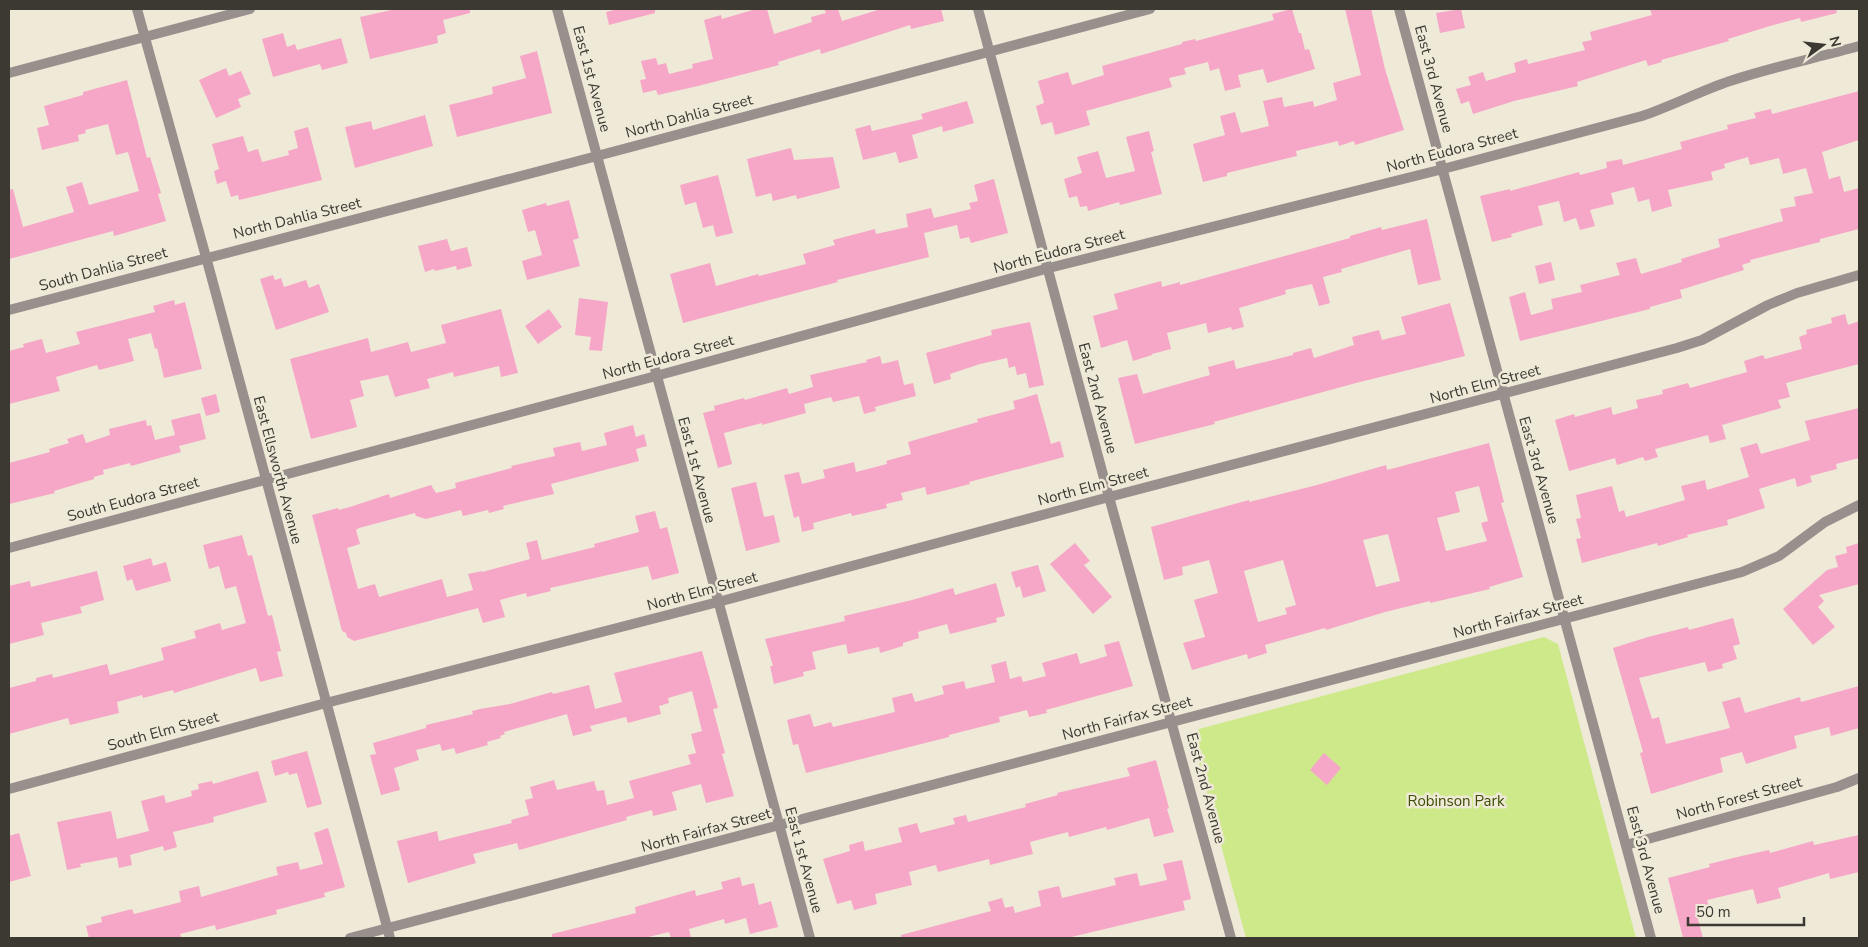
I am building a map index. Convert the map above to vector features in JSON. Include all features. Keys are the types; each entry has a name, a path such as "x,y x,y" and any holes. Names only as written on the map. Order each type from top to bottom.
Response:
{"street":[{"name":"East Ellsworth Avenue","path":"137,9 206,257 388,933"},
{"path":"9,73 250,9"},
{"name":"East 1st Avenue","path":"557,9 810,938"},
{"name":"East 2nd Avenue","path":"978,9 1109,497 1231,938"},
{"name":"North Dahlia Street","path":"206,257 597,156 1150,9"},
{"name":"East 3rd Avenue","path":"1399,9 1651,938"},
{"name":"North Eudora Street","path":"265,480 656,376 1049,268 1443,169 1642,116 1732,81 1859,46"},
{"name":"South Dahlia Street","path":"9,310 206,257"},
{"name":"North Elm Street","path":"326,703 718,602 1702,340 1768,305 1822,285 1859,275"},
{"name":"South Eudora Street","path":"9,548 265,480"},
{"name":"North Fairfax Street","path":"350,938 388,933 779,826 1742,572 1769,562 1825,522 1859,504"},
{"name":"South Elm Street","path":"9,788 326,703"},
{"name":"North Forest Street","path":"1626,845 1837,787 1859,778"}],"green space":[{"name":"Robinson Park","path":"1544,637 1558,644 1636,938 1246,938 1193,741 1199,729"}],"building":[{"path":"396,9 470,9 470,13 443,20 446,33 437,36 438,43 370,59 360,17"},
{"path":"618,9 655,9 655,13 609,25 606,12"},
{"path":"756,9 767,9 774,34 812,22 811,17 826,13 824,9 838,9 842,21 881,9 941,9 944,21 911,29 910,25 821,54 820,49 778,62 779,65 698,86 658,95 656,90 643,93 640,80 646,79 641,61 656,58 658,65 666,63 669,74 693,68 692,64 713,59 704,20 721,15 722,19"},
{"path":"1292,9 1305,50 1309,49 1315,69 1267,83 1263,69 1238,75 1241,87 1225,91 1219,68 1210,71 1208,62 1184,68 1186,74 1169,78 1172,87 1086,111 1090,125 1055,135 1052,122 1041,125 1036,106 1044,103 1038,81 1068,72 1072,85 1104,75 1102,66 1182,44 1182,42 1195,39 1196,41 1274,20 1272,14"},
{"path":"1345,9 1371,9 1385,69 1404,130 1355,145 1354,141 1339,146 1338,141 1296,151 1297,156 1227,173 1227,176 1203,182 1193,144 1225,135 1220,116 1235,112 1241,133 1269,126 1263,101 1282,97 1284,107 1313,101 1314,107 1337,100 1333,83 1361,75"},
{"path":"1461,9 1465,28 1440,33 1436,13"},
{"path":"1650,9 1836,9 1837,13 1801,22 1800,18 1770,26 1728,39 1729,41 1661,60 1662,62 1648,66 1646,60 1577,82 1578,86 1514,101 1473,114 1469,101 1461,104 1456,89 1471,85 1468,77 1483,72 1486,81 1516,72 1514,63 1527,59 1528,64 1585,50 1582,42 1592,40 1590,32 1652,15"},
{"path":"283,33 287,47 295,44 297,50 341,38 348,63 322,70 320,64 273,77 262,39"},
{"path":"537,51 552,113 457,137 449,105 493,94 492,87 526,78 520,56"},
{"path":"226,68 229,76 241,71 251,94 238,99 241,107 216,118 199,80"},
{"path":"127,80 147,158 150,157 161,193 158,194 166,221 114,236 113,231 9,259 9,190 13,189 23,227 74,212 66,187 82,182 89,205 139,191 128,152 116,155 108,124 85,130 86,133 78,135 79,141 42,150 37,128 49,125 44,106 83,95 83,92"},
{"path":"1859,91 1859,140 1822,152 1829,179 1840,176 1844,192 1859,188 1859,229 1820,239 1820,242 1750,260 1751,262 1742,265 1744,270 1680,290 1682,298 1650,307 1650,309 1520,341 1509,297 1525,292 1531,315 1553,309 1551,299 1582,292 1580,285 1620,275 1616,263 1636,258 1641,274 1682,262 1681,259 1720,247 1718,239 1783,221 1780,209 1796,206 1794,197 1813,193 1806,168 1783,174 1779,158 1750,165 1748,157 1724,164 1725,168 1711,172 1713,180 1668,190 1672,206 1652,212 1649,199 1638,202 1634,187 1611,193 1614,204 1590,210 1595,226 1580,230 1576,218 1564,222 1559,201 1538,206 1543,225 1511,234 1512,237 1492,242 1480,196 1510,189 1510,191 1579,172 1580,175 1607,168 1606,162 1622,159 1623,165 1682,149 1680,142 1728,129 1727,125 1756,118 1754,113 1771,109 1772,114"},
{"path":"967,101 974,123 943,132 942,126 912,135 918,158 899,163 896,152 863,160 855,129 870,125 872,131 923,119 921,114"},
{"path":"425,115 433,146 355,168 345,127 371,121 373,130"},
{"path":"308,127 322,180 239,200 238,195 231,197 226,181 217,184 214,171 219,169 212,144 243,136 248,152 258,149 262,162 289,155 288,151 298,148 294,131"},
{"path":"1149,131 1154,151 1151,152 1162,194 1120,205 1119,202 1088,211 1087,206 1080,207 1077,196 1069,198 1064,179 1082,173 1077,157 1098,151 1106,178 1135,171 1126,137"},
{"path":"791,148 794,160 833,157 840,188 797,199 796,195 773,201 771,193 756,197 747,159"},
{"path":"718,175 733,233 716,237 713,225 703,228 696,202 685,205 680,185"},
{"path":"994,179 1008,233 971,243 969,237 960,239 957,225 924,233 929,257 837,280 838,282 683,323 670,274 710,263 716,286 758,274 759,276 806,264 803,254 835,245 833,240 875,229 876,234 908,227 906,214 931,208 934,218 971,209 969,203 978,201 974,185"},
{"path":"569,200 579,238 573,240 580,266 527,280 522,261 542,255 535,230 528,232 522,210 546,203 547,206"},
{"path":"1427,219 1441,280 1418,285 1410,249 1341,269 1342,272 1323,277 1330,303 1319,306 1312,284 1285,290 1286,294 1239,308 1244,327 1232,330 1231,327 1208,333 1206,323 1167,333 1171,349 1133,361 1127,340 1101,348 1093,316 1118,309 1114,294 1161,281 1162,287 1180,282 1180,285 1350,238 1350,236 1381,227 1382,230"},
{"path":"447,239 451,251 467,247 472,266 457,270 456,266 425,272 418,246"},
{"path":"1551,262 1555,280 1539,284 1535,266"},
{"path":"273,275 275,280 281,278 284,287 306,280 309,288 319,284 329,312 276,330 260,279"},
{"path":"579,298 608,302 602,351 589,350 591,337 575,335"},
{"path":"174,300 175,305 185,302 202,369 164,378 157,348 155,349 151,333 128,339 134,361 99,370 97,365 56,377 60,391 9,404 9,351 24,347 23,344 42,339 46,353 80,344 76,332 155,312 153,306"},
{"path":"1450,303 1465,356 1356,383 1214,422 1215,424 1135,444 1118,378 1137,374 1143,394 1210,375 1208,367 1234,360 1236,369 1293,355 1293,353 1311,348 1314,358 1354,345 1352,337 1379,330 1382,340 1406,334 1401,317"},
{"path":"501,309 518,373 501,377 499,366 454,377 453,372 427,379 430,388 395,397 388,375 360,381 364,396 350,400 357,427 311,439 290,359 368,338 371,352 408,342 411,352 446,343 441,325"},
{"path":"549,309 562,327 538,344 525,326"},
{"path":"1845,314 1848,325 1859,321 1859,364 1786,383 1790,397 1778,400 1781,408 1722,425 1726,439 1710,443 1708,435 1655,449 1658,457 1645,461 1643,457 1617,465 1615,458 1569,471 1555,420 1574,414 1575,417 1611,407 1613,415 1638,408 1636,400 1663,394 1662,390 1688,383 1690,388 1747,372 1744,361 1763,355 1765,359 1802,349 1799,337 1807,334 1806,330 1832,323 1831,318"},
{"path":"1030,322 1044,385 1029,388 1026,373 1017,375 1015,366 1009,368 1007,358 980,364 950,374 951,379 934,384 926,353 992,335 991,330"},
{"path":"880,356 882,364 898,360 904,385 913,383 916,396 875,407 876,411 864,414 859,396 833,402 831,397 804,404 806,413 724,433 732,464 718,468 703,413 715,410 714,406 744,398 745,400 787,388 789,394 813,387 810,375 867,362 866,360"},
{"path":"216,394 220,412 206,416 201,398"},
{"path":"1037,394 1051,444 1060,441 1064,457 927,495 925,487 901,493 903,500 886,504 887,508 852,516 851,513 813,523 814,529 802,532 799,516 794,518 784,475 799,472 802,484 825,478 823,470 854,462 856,472 887,464 886,461 911,454 908,442 978,422 977,419 1015,409 1013,401"},
{"path":"1859,408 1859,458 1836,464 1837,469 1810,476 1812,482 1797,487 1795,478 1759,489 1765,508 1727,520 1728,525 1687,535 1688,537 1658,546 1657,543 1582,563 1576,539 1581,538 1576,519 1581,518 1576,495 1612,486 1619,512 1624,510 1626,517 1685,500 1681,486 1705,480 1707,490 1749,477 1740,448 1757,443 1761,454 1810,440 1805,421"},
{"path":"200,413 206,439 179,446 181,452 131,466 130,463 103,470 104,474 94,477 94,479 54,491 55,493 9,504 9,463 50,452 49,449 69,443 67,439 83,434 86,443 110,435 109,429 146,420 147,426 151,425 155,440 175,435 171,420"},
{"path":"633,425 636,437 644,434 647,446 636,449 639,461 551,484 554,494 503,506 504,509 489,513 488,510 463,516 461,510 426,519 416,516 415,513 359,528 356,530 360,544 347,548 358,589 375,584 379,597 442,579 447,597 473,590 468,574 530,559 526,543 537,540 542,560 595,547 594,544 639,532 635,516 655,511 660,529 667,527 679,573 652,580 648,566 550,588 551,591 527,597 526,593 500,600 505,617 483,623 478,608 354,641 342,631 312,515 338,508 339,510 389,494 390,498 431,485 436,493 456,488 455,483 512,468 511,466 555,456 553,448 580,442 582,451 607,445 604,433"},
{"path":"1489,443 1504,502 1501,503 1523,577 1489,587 1490,589 1385,612 1326,630 1325,628 1265,645 1267,653 1248,659 1247,654 1192,670 1183,643 1205,637 1194,600 1218,593 1209,560 1182,567 1183,575 1164,580 1151,527 1249,500 1249,502 1317,485 1386,465 1387,470","holes":["1479,486 1488,521 1481,523 1487,541 1446,551 1437,518 1460,512 1455,492","1388,534 1400,581 1376,587 1363,540","1283,560 1296,605 1285,608 1287,614 1258,622 1244,571"]},
{"path":"756,482 764,517 774,515 780,542 746,551 731,488"},
{"path":"242,535 248,556 252,555 268,616 272,615 281,651 277,652 283,676 260,682 256,668 174,693 173,690 143,698 142,695 117,702 119,713 70,725 68,718 9,734 9,688 36,681 36,678 52,674 53,678 107,664 110,675 164,660 161,648 196,638 194,631 220,623 222,630 246,623 236,586 225,589 219,566 209,569 203,545"},
{"path":"1075,543 1090,561 1084,565 1112,597 1093,614 1050,564"},
{"path":"1859,543 1859,584 1819,595 1824,601 1818,607 1835,627 1813,645 1783,609 1827,570 1838,567 1835,556 1847,553 1846,547"},
{"path":"151,558 153,566 166,562 171,581 136,591 132,579 127,581 123,566"},
{"path":"1038,565 1046,591 1023,598 1020,586 1016,588 1011,572"},
{"path":"97,571 104,600 80,607 82,613 41,623 44,635 9,644 9,586 30,581 31,587"},
{"path":"996,583 1005,616 996,618 997,622 950,634 947,624 918,632 919,638 903,643 903,646 880,653 879,647 848,654 846,644 812,652 816,669 803,672 804,676 774,684 770,666 773,666 765,639 845,621 844,616 953,588 955,595"},
{"path":"1733,618 1740,644 1733,646 1737,659 1722,664 1723,668 1708,672 1705,662 1639,678 1652,719 1659,717 1666,744 1730,728 1722,702 1740,697 1745,713 1800,697 1801,702 1859,686 1859,728 1831,736 1829,727 1794,736 1797,748 1746,764 1742,752 1720,758 1723,772 1651,794 1640,753 1643,752 1613,648 1688,627 1689,630"},
{"path":"1119,641 1133,686 1046,710 1047,713 1029,717 1027,710 999,717 1000,722 949,735 949,737 806,773 798,744 793,745 787,720 810,714 814,727 831,722 833,727 895,712 892,698 912,693 915,702 944,694 942,686 964,681 966,689 995,682 991,665 1006,661 1010,679 1021,676 1023,682 1046,676 1042,663 1077,653 1080,664 1107,656 1104,645"},
{"path":"702,651 718,708 713,709 725,753 722,754 734,796 706,803 701,784 672,792 677,810 653,816 652,810 626,817 627,820 519,850 517,843 473,854 476,863 408,883 397,841 437,831 439,841 512,823 511,820 529,815 525,800 533,798 530,787 554,780 557,790 594,781 597,791 604,790 607,805 634,798 629,781 691,764 688,755 696,753 691,734 702,731 692,691 668,698 669,703 659,706 661,714 628,723 626,717 590,726 592,731 573,736 567,714 504,732 505,734 500,736 501,738 487,742 488,745 456,754 454,748 442,751 440,744 416,750 419,760 394,768 400,790 381,795 370,755 376,754 373,743 426,728 426,725 473,714 472,711 589,685 595,709 622,702 614,673"},
{"path":"307,751 322,804 307,808 297,773 289,775 288,772 275,776 271,761"},
{"path":"1324,753 1341,768 1327,785 1310,770"},
{"path":"1156,760 1174,832 1154,837 1149,818 1107,830 1106,827 1069,837 1068,832 1030,842 1033,854 990,865 989,859 938,872 936,865 909,872 912,885 875,894 877,904 854,910 851,900 837,904 823,859 850,851 849,845 863,841 865,851 902,842 898,828 917,823 920,833 955,824 953,818 966,815 968,822 1026,807 1025,804 1058,795 1057,793 1130,776 1127,768"},
{"path":"258,771 267,802 213,817 214,822 173,832 177,847 164,851 163,846 130,855 132,865 119,868 117,857 80,864 81,867 67,870 57,822 111,811 117,839 149,831 141,801 164,795 166,803 192,796 191,791 199,789 198,784 212,781 213,784"},
{"path":"328,828 345,887 324,893 325,897 276,910 277,914 216,930 215,925 180,934 182,938 89,938 86,926 102,922 101,917 132,909 134,914 181,902 179,891 199,886 201,897 278,875 276,867 298,862 300,870 323,864 314,833"},
{"path":"19,833 31,876 9,882 9,836"},
{"path":"1859,835 1859,872 1830,879 1829,873 1778,888 1781,898 1757,904 1753,889 1707,900 1710,909 1696,912 1703,938 1683,938 1668,878 1710,867 1709,864 1737,857 1769,850 1770,853 1813,841 1814,845"},
{"path":"1182,860 1191,899 1183,901 1185,910 1067,938 901,938 901,935 991,911 988,902 1002,898 1005,908 1013,906 1015,913 1041,906 1038,891 1059,886 1062,898 1116,885 1114,878 1137,873 1140,886 1167,880 1163,864"},
{"path":"740,877 742,886 754,883 759,905 771,901 778,927 750,934 746,918 725,924 724,919 689,929 691,938 671,938 669,932 644,938 552,938 552,934 636,913 635,907 695,890 696,896 723,889 721,882"}]}
